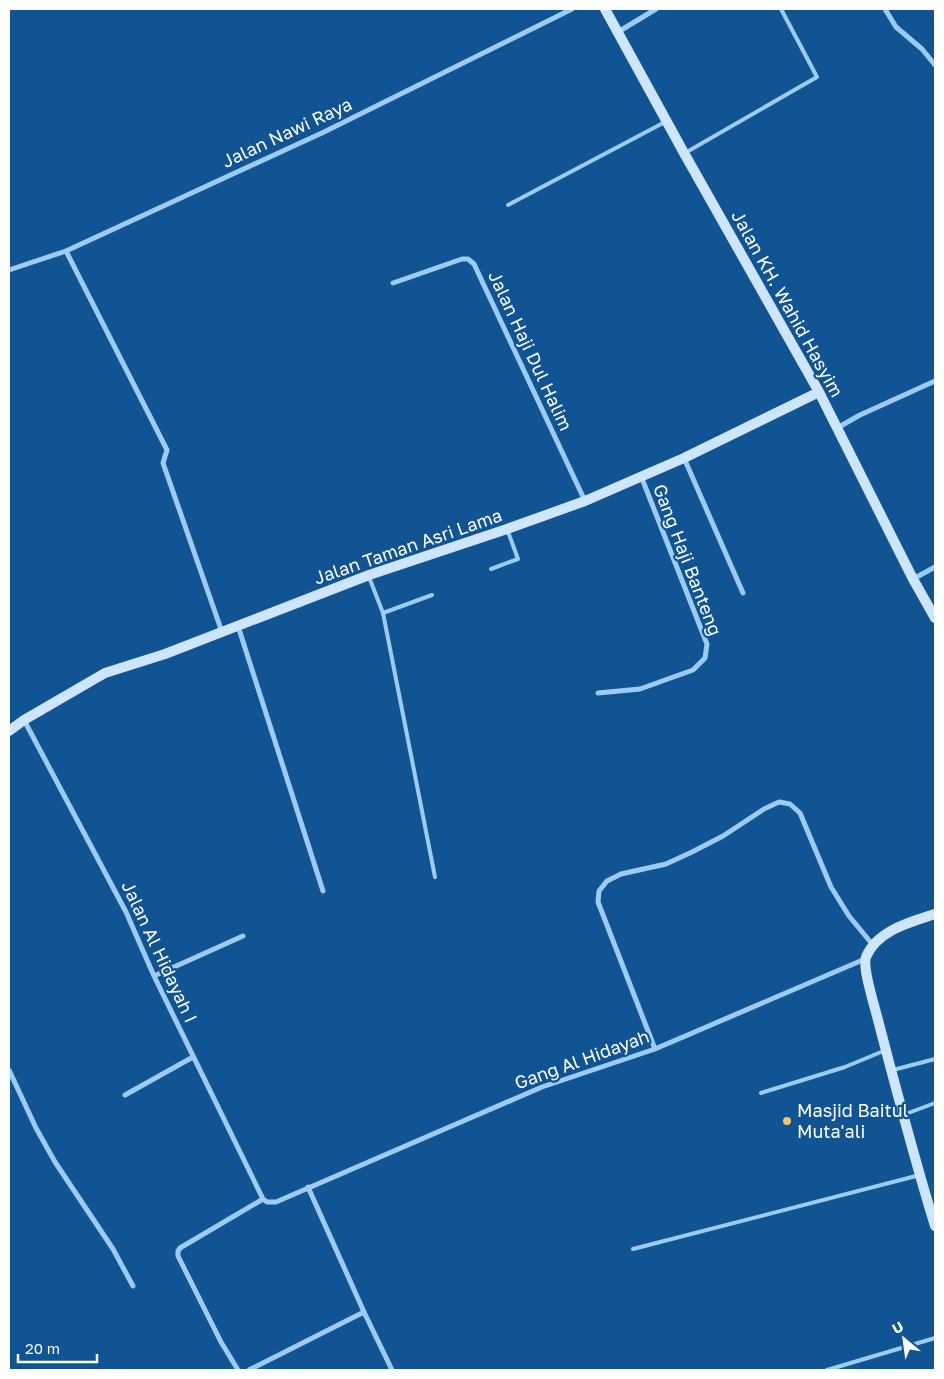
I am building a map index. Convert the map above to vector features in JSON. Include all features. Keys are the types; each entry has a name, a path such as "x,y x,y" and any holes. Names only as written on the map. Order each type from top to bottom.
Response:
{"street":[{"name":"Jalan Nawi Raya","path":"9,270 66,251 324,132 572,9"},
{"name":"Jalan KH. Wahid Hasyim","path":"605,9 819,392 913,579 935,618"},
{"path":"618,32 656,9"},
{"path":"885,9 896,26 922,49 935,65"},
{"path":"66,251 167,450 164,463 222,632"},
{"name":"Jalan Haji Dul Halim","path":"393,283 462,259 468,259 474,264 585,501"},
{"path":"837,428 860,415 935,381"},
{"name":"Jalan Taman Asri Lama","path":"9,731 24,720 105,673 164,654 369,575 507,530 585,501 684,458 819,392"},
{"path":"684,458 743,593"},
{"name":"Gang Haji Banteng","path":"598,693 640,689 693,670 705,658 706,644 641,476"},
{"path":"913,579 935,567"},
{"path":"237,626 324,891"},
{"name":"Jalan Al Hidayah I","path":"24,720 126,912 154,976 263,1199"},
{"path":"655,1049 598,902 599,891 607,882 622,874 666,864 723,836 778,802 790,804 800,813 831,887 849,916 873,945"},
{"path":"935,914 901,926 885,935 873,945 865,959 868,982 890,1071 935,1226"},
{"path":"154,976 243,936"},
{"name":"Gang Al Hidayah","path":"263,1199 267,1202 276,1202 542,1087 655,1049 865,959"},
{"path":"126,1095 193,1057"},
{"path":"9,1070 36,1128 55,1162 113,1249 133,1286"},
{"path":"308,1187 392,1370"},
{"path":"238,1370 221,1342 178,1256 178,1252 180,1248 263,1199"},
{"path":"249,1370 364,1312"}],"lane":[{"path":"684,153 818,77 781,9"},
{"path":"508,205 667,121"},
{"path":"491,569 518,559 507,530"},
{"path":"369,575 383,613 435,877"},
{"path":"383,613 432,595"},
{"path":"761,1094 845,1067 886,1050"},
{"path":"890,1071 935,1059"},
{"path":"903,1115 935,1103"},
{"path":"633,1250 920,1175"},
{"path":"827,1370 935,1338"}],"place":[{"name":"Masjid Baitul Muta'ali","path":"787,1121"}]}
